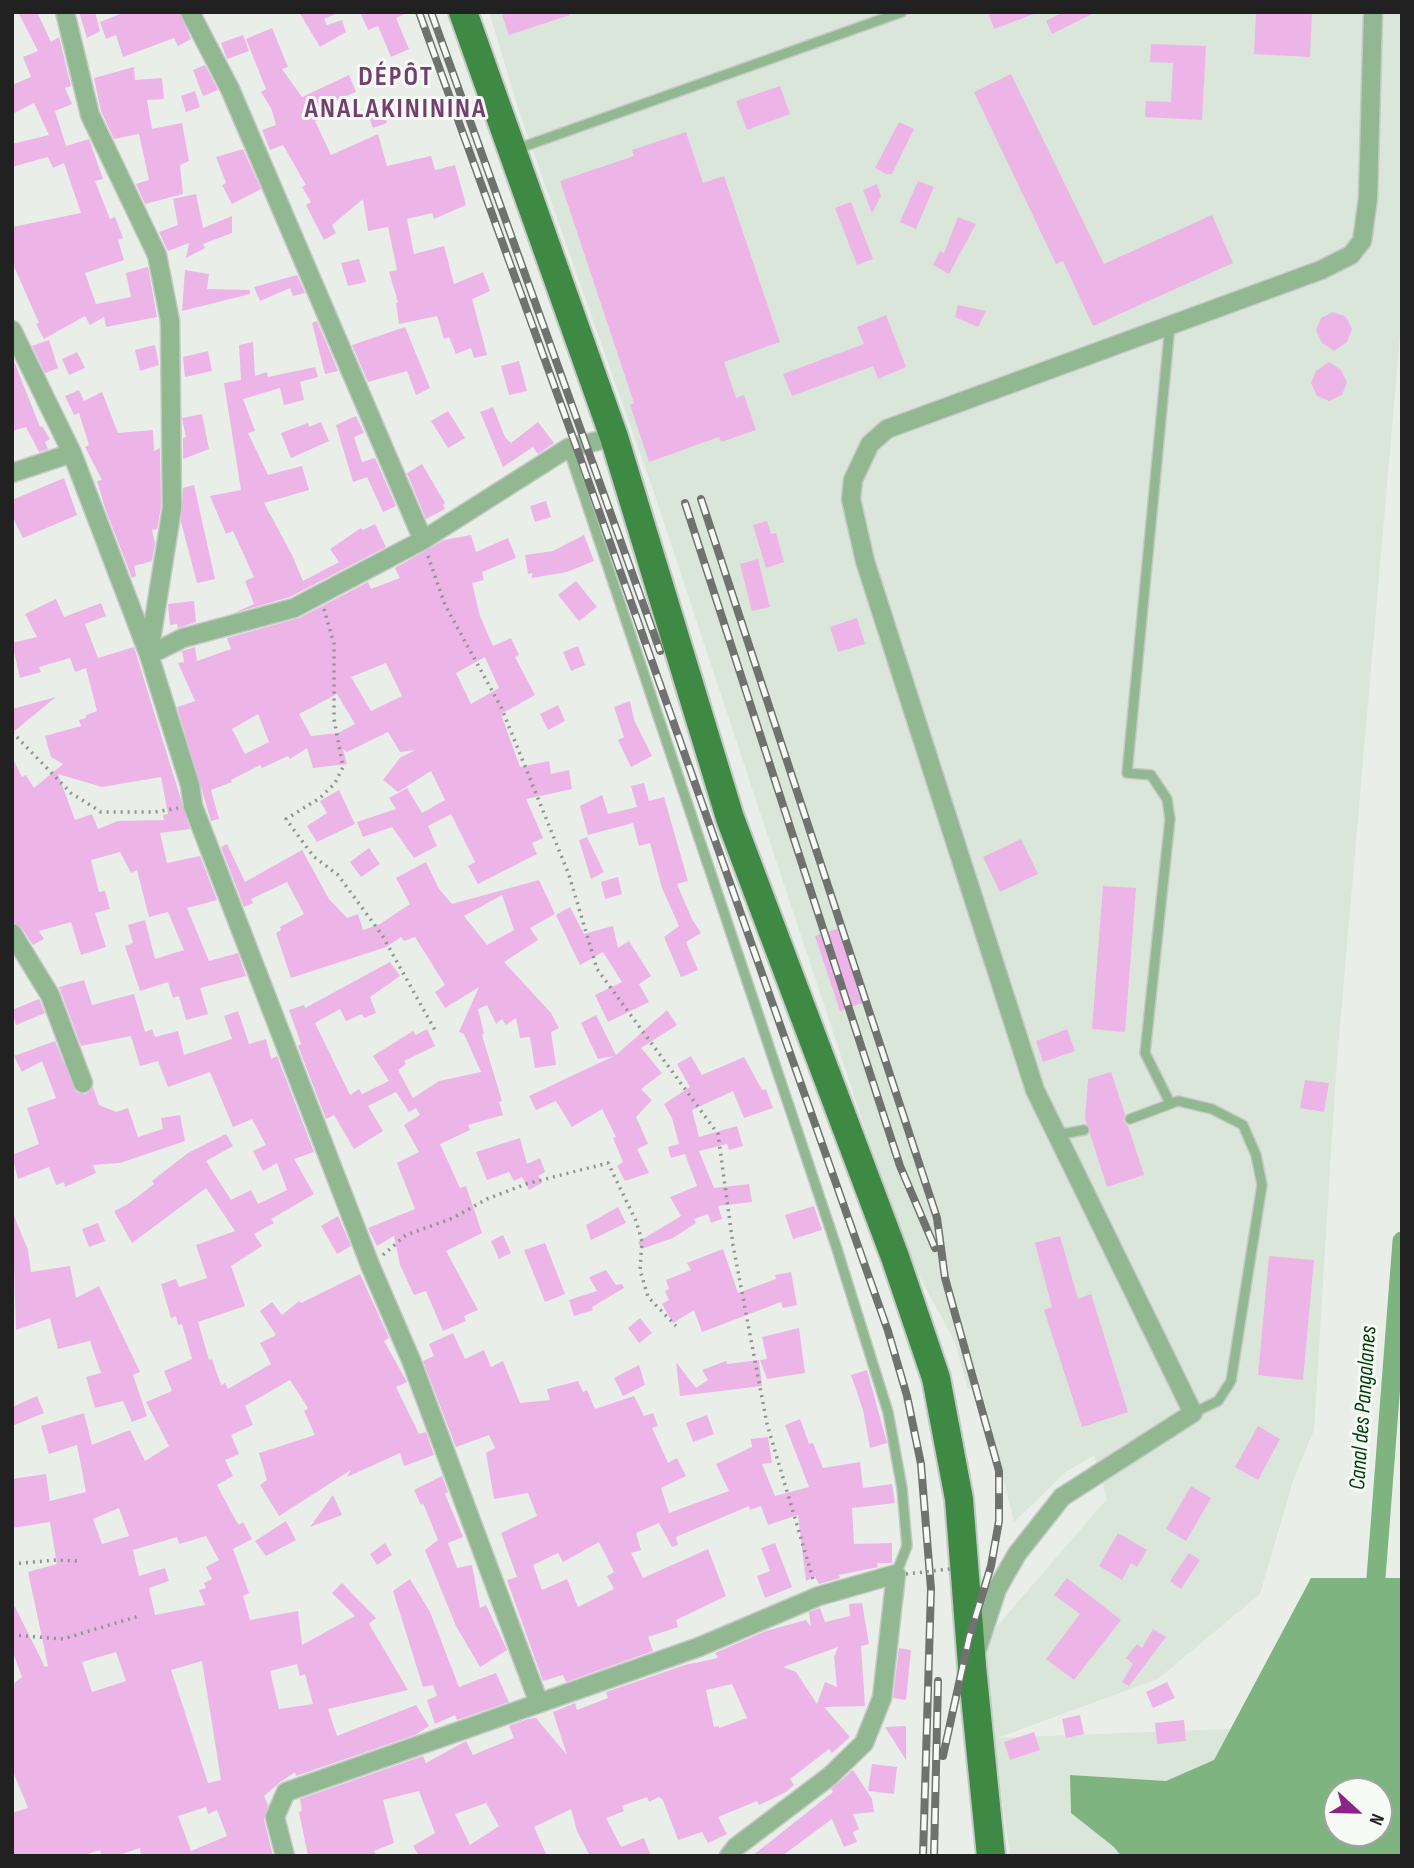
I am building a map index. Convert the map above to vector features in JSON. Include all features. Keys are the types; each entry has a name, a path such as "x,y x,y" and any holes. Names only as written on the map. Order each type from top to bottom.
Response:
{"main road":[{"path":"463,12 614,437 730,818 895,1256 936,1378 959,1499 991,1856"}],"street":[{"path":"65,12 90,115 157,255 170,321 172,508 149,655"},
{"path":"190,12 230,89 423,541"},
{"path":"972,1666 997,1589 1017,1554 1062,1497 1193,1413 1035,1090 864,561 851,499 853,480 870,444 887,429 1338,263 1352,254 1363,241 1368,198 1373,12"},
{"path":"12,330 72,453 149,655 190,785 193,806 370,1265 411,1360 539,1703"},
{"path":"149,655 183,638 294,608 423,541 568,448 614,437"},
{"path":"12,473 72,453"},
{"path":"12,933 50,995 83,1083"},
{"path":"285,1856 275,1817 286,1793 699,1647 819,1595 901,1574 882,1698 864,1743 830,1776 736,1847 729,1856"}],"lane":[{"path":"514,150 902,12"},
{"path":"1170,325 1127,773 1152,775 1167,799 1170,819 1145,1053 1170,1103"},
{"path":"568,448 836,1246 888,1412 902,1488 907,1546 901,1574"},
{"path":"1130,1119 1178,1101 1212,1109 1243,1125 1256,1155 1262,1185 1231,1381 1218,1401 1193,1413"},
{"path":"1057,1135 1084,1129"}],"path":[{"path":"423,541 446,604 501,707 569,875 597,969 718,1134 733,1245 767,1424 805,1557 819,1595"},
{"path":"320,593 334,644 334,719 342,767 335,783 320,798 286,820 313,856 338,875 382,934 436,1032"},
{"path":"12,732 71,793 101,812 156,812 193,806"},
{"path":"370,1265 406,1236 453,1218 487,1199 526,1184 608,1163 636,1221 642,1241 640,1270 648,1297 676,1326"},
{"path":"12,1564 78,1561"},
{"path":"901,1574 950,1569"},
{"path":"12,1634 63,1639 139,1616"}],"shaded area":[{"path":"489,12 1402,12 1402,313 1336,1072 1314,1430 1293,1481 1260,1594 1158,1679 997,1738 1402,1722 1402,1856 1010,1856 983,1665 990,1634 1107,1499 1094,1455 1066,1472 1014,1522 981,1387 968,1389 954,1340 906,1252 653,490 518,108"},
{"path":"1311,1578 1402,1578 1402,1856 1121,1856 1114,1847 1071,1813 1070,1775 1166,1781 1214,1760"}],"building":[{"path":"18,12 37,12 51,42 59,37 71,86 65,88 72,104 55,111 66,146 89,139 103,179 95,181 110,219 115,217 123,238 118,240 124,260 85,273 96,304 131,297 126,273 148,267 157,317 106,327 104,317 90,325 85,316 44,339 36,324 39,323 12,262 12,227 81,213 64,163 53,168 48,157 12,167 12,144 49,135 34,103 12,114 12,85 31,77 23,57 38,51"},
{"path":"79,12 95,12 100,31 87,38"},
{"path":"125,12 179,12 191,39 178,46 174,38 123,57 116,35 106,39 100,22"},
{"path":"299,12 340,12 324,19 327,25 342,20 346,32 320,47"},
{"path":"360,12 409,12 396,18 409,49 391,57 378,26 368,30"},
{"path":"511,12 569,12 570,15 509,35 502,15"},
{"path":"988,12 1034,12 1034,14 994,29"},
{"path":"1063,12 1096,12 1052,34 1046,21"},
{"path":"1256,12 1312,12 1310,57 1254,54"},
{"path":"272,28 288,67 282,69 302,97 349,75 356,92 332,102 336,110 315,121 331,155 378,134 387,166 431,156 435,170 455,165 466,205 434,219 432,213 407,219 414,254 444,246 454,284 483,272 490,291 472,299 487,355 474,358 471,348 456,354 449,337 444,339 437,316 399,324 398,302 389,272 397,270 388,227 368,231 363,199 332,225 336,233 324,240 306,205 311,202 302,187 306,185 283,145 270,150 262,130 276,125 271,108 261,92 266,89 246,39"},
{"path":"243,35 249,51 227,59 221,43"},
{"path":"1151,44 1206,46 1202,120 1145,117 1146,101 1171,102 1173,63 1150,62"},
{"path":"205,65 218,90 203,96 193,70"},
{"path":"134,67 135,80 162,78 164,99 147,100 152,129 182,123 189,161 180,165 183,194 145,204 136,184 149,180 139,134 114,139 101,111 94,78"},
{"path":"1011,74 1104,264 1212,215 1233,263 1093,326 1063,261 1056,264 974,92"},
{"path":"780,86 790,114 747,130 736,101"},
{"path":"195,91 200,107 186,112 181,96"},
{"path":"381,104 387,123 373,128 366,109"},
{"path":"899,122 914,129 892,174 886,174 875,168"},
{"path":"686,132 703,183 724,176 780,342 724,362 736,398 744,395 756,430 721,442 719,437 649,462 630,405 634,403 560,181 634,156 632,150"},
{"path":"243,149 261,189 232,204 222,185 226,183 216,157"},
{"path":"918,181 934,187 916,229 900,222"},
{"path":"877,184 881,196 872,213 863,190"},
{"path":"196,194 203,228 232,216 232,233 203,244 205,248 186,258 189,243 168,251 159,232 178,225 173,199"},
{"path":"851,202 873,259 857,265 835,208"},
{"path":"958,217 976,224 949,274 933,265 940,251 944,253"},
{"path":"359,259 366,282 348,286 341,263"},
{"path":"185,270 209,274 207,289 250,290 250,294 182,311"},
{"path":"297,275 305,293 293,296 290,288 260,301 254,287"},
{"path":"958,305 986,311 978,327 955,317"},
{"path":"1333,312 1346,317 1352,329 1347,342 1334,351 1322,343 1316,330 1321,318"},
{"path":"886,315 906,367 878,379 873,366 792,396 783,374 864,344 857,327"},
{"path":"317,321 338,371 325,374 312,323"},
{"path":"405,327 430,388 416,395 407,371 368,382 352,345"},
{"path":"49,340 58,368 45,373 32,346"},
{"path":"253,342 255,376 267,372 268,377 315,367 318,377 300,382 304,400 284,405 280,388 243,399 255,431 248,433 268,475 302,466 309,490 264,503 303,581 339,562 330,549 361,528 363,530 375,524 386,547 290,597 234,613 254,604 245,581 254,577 233,531 226,534 210,496 241,490 224,383 241,380 239,345"},
{"path":"155,345 159,365 140,371 135,350"},
{"path":"208,351 212,371 185,377 183,357"},
{"path":"77,352 85,368 69,375 62,359"},
{"path":"12,356 40,427 42,426 50,439 45,442 48,449 39,452 26,427 12,431"},
{"path":"519,361 527,391 509,395 501,366"},
{"path":"1329,362 1341,370 1347,382 1342,395 1329,401 1317,396 1311,383 1316,371"},
{"path":"79,390 84,401 102,392 118,433 153,430 154,451 160,448 161,507 157,529 152,530 155,543 152,561 134,566 136,576 132,578 105,508 97,481 102,480 85,447 89,445 79,413 74,415 65,396"},
{"path":"493,407 505,437 511,443 538,422 554,443 538,454 533,447 503,467 480,412"},
{"path":"448,411 465,438 448,448 431,421"},
{"path":"202,414 209,449 183,459 183,438 186,437 182,418"},
{"path":"356,416 364,433 354,437 362,462 375,458 396,506 383,512 367,477 353,482 336,425"},
{"path":"321,422 329,441 291,458 281,433 308,423 309,427"},
{"path":"422,464 445,503 445,509 426,519 407,473"},
{"path":"64,478 77,515 23,538 12,516 12,500"},
{"path":"194,485 215,579 197,583 181,522 183,488"},
{"path":"546,501 551,517 535,522 530,506"},
{"path":"767,521 771,534 776,533 784,562 766,568 753,525"},
{"path":"471,535 476,552 508,538 516,558 482,572 484,580 472,583 480,616 493,646 511,638 519,655 515,657 535,695 501,714 520,767 549,761 551,774 569,770 572,789 526,799 543,838 532,843 537,854 478,884 468,866 475,862 451,814 428,826 437,846 414,858 392,827 363,837 357,822 396,809 389,798 407,788 422,813 445,800 431,771 398,792 383,780 400,758 415,750 400,752 388,732 347,752 343,749 347,764 313,768 307,748 290,759 288,756 262,768 260,765 231,780 232,782 211,790 219,819 211,821 177,707 195,701 178,663 184,662 182,651 195,647 197,661 231,649 227,638 299,618 368,582 371,589 400,578 395,568 444,540","holes":["485,657 499,688 471,704 456,673","386,663 402,696 371,711 351,677","337,694 355,724 338,733 311,736 299,714","258,714 269,742 245,754 232,729"]},
{"path":"584,535 594,561 567,572 532,578 532,573 528,574 525,555 553,551"},
{"path":"758,559 770,607 752,611 740,564"},
{"path":"576,581 597,607 579,621 558,595"},
{"path":"56,599 64,617 101,603 106,616 85,624 98,658 134,647 190,829 160,833 167,863 200,856 217,900 187,908 209,961 238,953 246,976 200,988 208,1014 186,1020 179,996 173,998 168,982 140,991 125,946 133,943 128,925 145,920 155,959 184,950 168,912 149,917 137,870 131,873 120,852 91,860 99,892 105,891 110,909 95,913 106,947 81,955 71,922 39,931 44,939 33,945 21,927 12,922 12,757 22,777 26,775 34,788 63,764 51,757 45,736 81,726 79,720 97,711 86,668 75,672 70,658 39,667 41,672 20,678 12,643 37,637 25,614","holes":["58,774 102,787 161,777 168,814 163,815 164,820 118,821 98,829 92,814 75,820"]},
{"path":"194,601 196,622 178,628 177,624 170,625 168,604"},
{"path":"857,618 865,644 838,652 830,627"},
{"path":"578,646 585,665 571,671 563,652"},
{"path":"56,697 12,733 12,709"},
{"path":"630,701 634,720 652,756 631,767 618,740 624,737 614,707"},
{"path":"558,705 565,721 548,730 540,714"},
{"path":"644,783 649,801 664,797 688,881 677,884 701,933 686,942 698,970 681,977 664,937 679,926 662,888 650,843 639,846 633,823 588,835 580,806 602,795 608,814 637,807 631,786"},
{"path":"339,790 355,824 317,842 307,826 327,813 320,801"},
{"path":"587,837 604,872 591,879 579,840"},
{"path":"1021,839 1038,874 1000,892 983,857"},
{"path":"227,844 245,882 302,850 329,899 347,918 358,914 363,930 380,924 410,904 396,878 426,862 439,889 452,904 539,880 555,914 530,928 538,940 504,962 551,1013 559,1028 551,1032 556,1065 535,1068 530,1037 520,1038 516,1018 506,1025 502,1019 496,1024 487,1005 478,1009 484,1033 482,1035 502,1101 499,1102 503,1115 468,1125 470,1130 440,1144 460,1188 466,1186 482,1233 446,1251 478,1310 464,1316 466,1321 443,1331 426,1291 414,1295 400,1265 394,1236 377,1246 368,1228 415,1209 397,1163 419,1152 404,1125 420,1115 416,1108 409,1112 396,1092 368,1106 383,1131 354,1149 334,1115 326,1119 298,1046 301,1044 289,1010 304,1005 305,1008 390,962 400,976 370,997 376,1013 364,1018 362,1014 346,1021 340,1009 315,1023 350,1095 359,1089 362,1094 389,1081 373,1056 413,1031 416,1035 427,1029 435,1046 404,1061 406,1064 398,1070 413,1098 439,1081 481,1072 464,1034 459,1032 479,987 445,1008 435,992 445,985 415,937 404,941 401,937 386,947 291,978 276,933 281,930 280,927 304,914 287,882 251,899 253,903 244,907 221,847","holes":["502,895 514,930 487,945 464,916"]},
{"path":"369,848 380,864 361,877 350,862"},
{"path":"618,877 622,894 605,899 601,882"},
{"path":"1103,886 1136,888 1125,1032 1092,1029"},
{"path":"570,907 584,934 613,926 618,948 629,941 651,976 639,984 649,1002 608,1022 595,995 622,982 603,952 580,965 556,915"},
{"path":"842,927 868,1001 840,1011 815,936"},
{"path":"84,980 92,1005 134,994 145,1032 152,1029 155,1037 178,1031 184,1055 232,1039 224,1016 238,1011 249,1044 266,1039 271,1059 277,1056 314,1152 294,1159 314,1194 271,1219 274,1223 254,1234 262,1246 231,1266 245,1306 198,1322 209,1360 212,1359 221,1385 225,1383 228,1389 271,1364 260,1343 276,1335 260,1311 272,1302 282,1315 299,1301 301,1303 360,1274 389,1338 384,1341 407,1382 396,1387 419,1434 426,1432 434,1455 404,1466 400,1453 347,1477 351,1470 279,1516 260,1485 267,1480 259,1453 315,1435 304,1411 308,1408 290,1380 245,1406 253,1425 231,1435 239,1454 225,1460 233,1476 217,1485 235,1519 239,1525 243,1522 252,1539 233,1549 249,1593 243,1596 250,1620 298,1611 302,1645 355,1616 332,1593 342,1583 376,1618 369,1624 408,1690 328,1709 337,1736 416,1705 429,1726 415,1735 296,1776 295,1772 279,1783 264,1796 268,1805 264,1820 273,1856 141,1856 140,1848 116,1856 102,1856 100,1850 81,1856 12,1856 12,1813 28,1808 12,1769 12,1685 22,1677 12,1650 12,1601 45,1667 48,1666 28,1572 57,1564 50,1522 12,1528 12,1479 46,1474 50,1501 86,1492 77,1445 49,1454 41,1426 84,1413 92,1445 130,1430 145,1461 169,1446 146,1402 172,1391 164,1371 192,1359 182,1324 178,1325 176,1316 171,1318 161,1284 176,1279 179,1287 207,1278 196,1245 235,1231 206,1188 132,1243 114,1211 154,1184 152,1181 188,1153 226,1134 233,1146 206,1161 231,1200 251,1190 258,1204 287,1190 277,1163 263,1171 253,1151 266,1145 252,1119 233,1127 210,1072 168,1087 158,1061 140,1066 131,1036 81,1046 59,987","holes":["119,1508 129,1536 102,1544 93,1519","206,1536 219,1560 206,1567 212,1579 204,1583 206,1588 199,1590 205,1605 155,1615 149,1588 169,1581 165,1568 139,1576 133,1550 177,1537 179,1544","116,1652 126,1681 92,1692 82,1662","202,1661 221,1780 208,1783 171,1670","297,1664 300,1676 305,1674 313,1704 279,1709 270,1671","206,1807 208,1814 217,1810 227,1836 191,1851 178,1816"]},
{"path":"39,999 45,1013 16,1025 12,1010"},
{"path":"667,1010 677,1025 641,1048 662,1073 641,1089 652,1100 636,1117 648,1144 637,1149 649,1173 625,1181 617,1166 623,1162 613,1138 616,1137 602,1109 572,1127 556,1101 536,1110 529,1096 614,1056 598,1059 581,1023 596,1015 616,1055"},
{"path":"1067,1029 1075,1051 1043,1062 1036,1041"},
{"path":"55,1041 76,1092 86,1094 93,1087 99,1105 116,1112 128,1108 138,1137 163,1129 161,1118 180,1115 185,1141 120,1163 93,1165 96,1173 65,1187 64,1182 56,1185 49,1167 18,1179 12,1155 39,1144 27,1108 56,1098 42,1061 22,1072 14,1056"},
{"path":"691,1056 702,1075 744,1057 762,1090 766,1089 773,1108 744,1118 733,1091 692,1110 699,1137 737,1126 743,1146 729,1150 727,1144 699,1151 714,1188 749,1184 752,1202 718,1206 722,1219 711,1223 708,1214 694,1219 696,1223 673,1238 641,1249 638,1242 681,1216 670,1197 697,1186 685,1154 671,1158 668,1147 679,1144 672,1118 664,1104 690,1087 677,1064"},
{"path":"1111,1072 1125,1114 1123,1121 1128,1126 1144,1175 1107,1187 1085,1118 1088,1079"},
{"path":"1305,1080 1329,1083 1324,1112 1300,1108"},
{"path":"520,1138 527,1164 540,1158 545,1172 538,1176 542,1183 529,1190 522,1177 514,1181 509,1172 487,1180 476,1152"},
{"path":"814,1206 822,1230 793,1239 785,1215"},
{"path":"618,1207 626,1223 591,1240 586,1225"},
{"path":"12,1211 28,1250 31,1272 70,1266 76,1298 99,1286 140,1372 133,1375 147,1416 132,1422 123,1401 95,1408 86,1377 101,1373 90,1341 58,1349 50,1318 16,1330"},
{"path":"338,1216 351,1246 337,1254 321,1226"},
{"path":"98,1223 105,1241 89,1247 82,1229"},
{"path":"503,1235 511,1253 499,1259 491,1241"},
{"path":"1060,1236 1078,1299 1091,1294 1128,1412 1082,1427 1044,1310 1052,1307 1035,1243"},
{"path":"545,1243 565,1294 545,1302 524,1250"},
{"path":"723,1249 738,1293 776,1279 775,1275 791,1272 797,1305 783,1308 781,1302 702,1332 694,1310 673,1323 662,1304 669,1300 665,1291 669,1289 666,1280 691,1270 687,1263"},
{"path":"1269,1256 1314,1260 1303,1380 1258,1375"},
{"path":"606,1270 616,1285 622,1284 624,1288 592,1307 593,1310 574,1316 569,1300 597,1291 589,1277"},
{"path":"640,1318 652,1333 639,1343 628,1328"},
{"path":"799,1328 805,1373 767,1379 760,1360 767,1359 762,1337"},
{"path":"453,1333 465,1359 484,1350 491,1367 503,1361 520,1403 550,1400 547,1389 578,1381 583,1392 587,1390 595,1409 634,1396 644,1416 653,1413 658,1426 652,1428 668,1463 677,1458 686,1476 661,1488 669,1513 729,1491 716,1464 752,1447 751,1439 768,1437 772,1463 762,1464 775,1496 809,1487 785,1425 800,1419 809,1444 813,1443 823,1468 860,1462 863,1488 892,1484 895,1503 852,1508 854,1544 892,1543 892,1563 877,1563 878,1567 839,1575 840,1578 819,1584 815,1576 806,1581 798,1515 768,1525 761,1506 750,1510 749,1506 676,1537 678,1545 672,1547 659,1523 636,1533 641,1550 631,1553 643,1578 708,1549 726,1596 676,1620 678,1627 648,1637 653,1651 566,1682 563,1675 543,1681 507,1580 517,1577 501,1533 537,1516 528,1493 494,1499 486,1453 495,1448 489,1435 456,1447 423,1361 434,1356 429,1344","holes":["599,1542 614,1572 607,1576 614,1589 578,1607 567,1579 542,1590 533,1565 558,1553 563,1562"]},
{"path":"759,1360 762,1386 680,1396 676,1362 696,1388 708,1380 702,1370 726,1361 727,1364"},
{"path":"639,1365 645,1385 623,1396 614,1378"},
{"path":"867,1370 887,1443 870,1448 863,1410 851,1375"},
{"path":"37,1396 44,1413 12,1426 12,1407"},
{"path":"707,1415 714,1434 693,1442 686,1423"},
{"path":"1258,1426 1280,1439 1258,1480 1235,1467"},
{"path":"442,1476 448,1492 445,1494 463,1537 448,1543 457,1568 472,1565 480,1608 486,1605 507,1650 480,1667 456,1626 425,1550 438,1540 423,1503 421,1505 414,1490"},
{"path":"1191,1486 1211,1498 1186,1541 1166,1529"},
{"path":"333,1495 342,1515 310,1527"},
{"path":"286,1521 296,1540 266,1556 255,1541"},
{"path":"1118,1533 1147,1550 1137,1567 1131,1563 1122,1580 1099,1566"},
{"path":"385,1543 392,1555 377,1565 370,1554"},
{"path":"775,1543 792,1587 765,1598 757,1576 770,1571 761,1548"},
{"path":"1189,1553 1200,1560 1181,1589 1170,1581"},
{"path":"1067,1578 1121,1620 1074,1680 1046,1659 1080,1614 1054,1595"},
{"path":"410,1579 430,1612 459,1687 496,1673 509,1702 457,1720 455,1715 435,1724 427,1700 437,1696 433,1685 423,1687 393,1591"},
{"path":"862,1603 869,1644 861,1646 865,1706 824,1707 850,1737 832,1753 829,1749 790,1779 794,1785 786,1792 759,1805 757,1801 718,1817 727,1834 708,1843 702,1832 678,1840 663,1800 659,1797 649,1802 647,1797 622,1806 624,1811 606,1818 621,1847 644,1838 651,1856 590,1856 577,1831 571,1809 534,1827 547,1856 419,1856 413,1846 435,1833 419,1791 383,1800 394,1843 374,1851 377,1856 308,1856 299,1812 302,1811 300,1799 423,1756 426,1763 466,1741 473,1755 514,1738 509,1726 528,1719 536,1718 567,1755 553,1712 575,1703 577,1710 608,1698 606,1692 685,1665 718,1658 715,1653 766,1631 806,1620 811,1627 809,1612 820,1608 825,1622 850,1616 849,1604","holes":["838,1647 834,1657 837,1687 825,1682 817,1704 796,1672 783,1667","732,1684 747,1718 719,1728 714,1727 706,1690","486,1803 499,1826 470,1845 455,1814"]},
{"path":"1153,1629 1166,1637 1129,1686 1122,1682 1133,1664 1126,1658 1137,1644 1142,1648"},
{"path":"899,1648 911,1650 906,1700 893,1698"},
{"path":"1167,1682 1175,1698 1153,1708 1146,1692"},
{"path":"1080,1715 1084,1734 1066,1738 1062,1719"},
{"path":"1184,1720 1186,1741 1157,1744 1155,1723"},
{"path":"906,1726 906,1760 885,1727"},
{"path":"1034,1732 1040,1750 1010,1760 1004,1742"},
{"path":"872,1764 897,1767 894,1794 868,1791"},
{"path":"853,1770 872,1799 874,1812 853,1814 859,1829 853,1832 857,1842 844,1847 832,1819 782,1856 752,1856 833,1792 831,1789"}],"waterway":[{"name":"Canal des Pangalanes","path":"1376,1578 1402,1241"}],"railway":[{"path":"419,12 576,446 888,1331 907,1396 921,1464 931,1589 923,1856"},
{"path":"431,12 660,651"},
{"path":"701,499 937,1218 945,1278 999,1471 999,1521 991,1566 969,1638 943,1756"},
{"path":"685,503 900,1166 935,1248"},
{"path":"934,1856 938,1681"}],"district":[{"name":"DÉPÔT ANALAKINININA","path":"396,94"}]}
